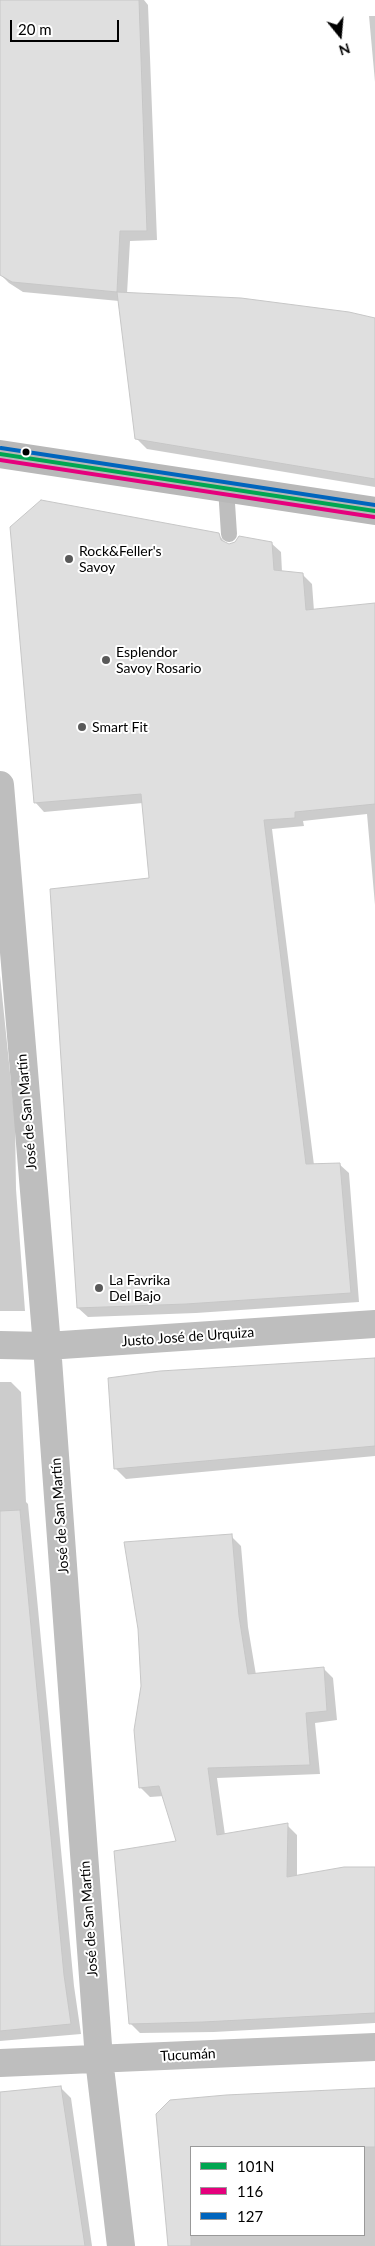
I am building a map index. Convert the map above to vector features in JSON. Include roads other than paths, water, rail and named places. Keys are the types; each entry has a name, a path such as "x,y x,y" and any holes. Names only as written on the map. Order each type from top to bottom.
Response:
{"main road":[{"path":"0,454 375,511"}],"street":[{"name":"José de San Martín","path":"0,785 47,1346 100,2059 121,2246"},
{"name":"Justo José de Urquiza","path":"0,1345 47,1346 375,1324"},
{"name":"Tucumán","path":"0,2063 375,2047"}],"lane":[{"path":"226,488 229,534"}],"place":[{"name":"Rock&Feller's Savoy","path":"69,559"},
{"name":"Esplendor Savoy Rosario","path":"106,660"},
{"name":"Smart Fit","path":"82,727"},
{"name":"La Favrika Del Bajo","path":"99,1288"}]}
